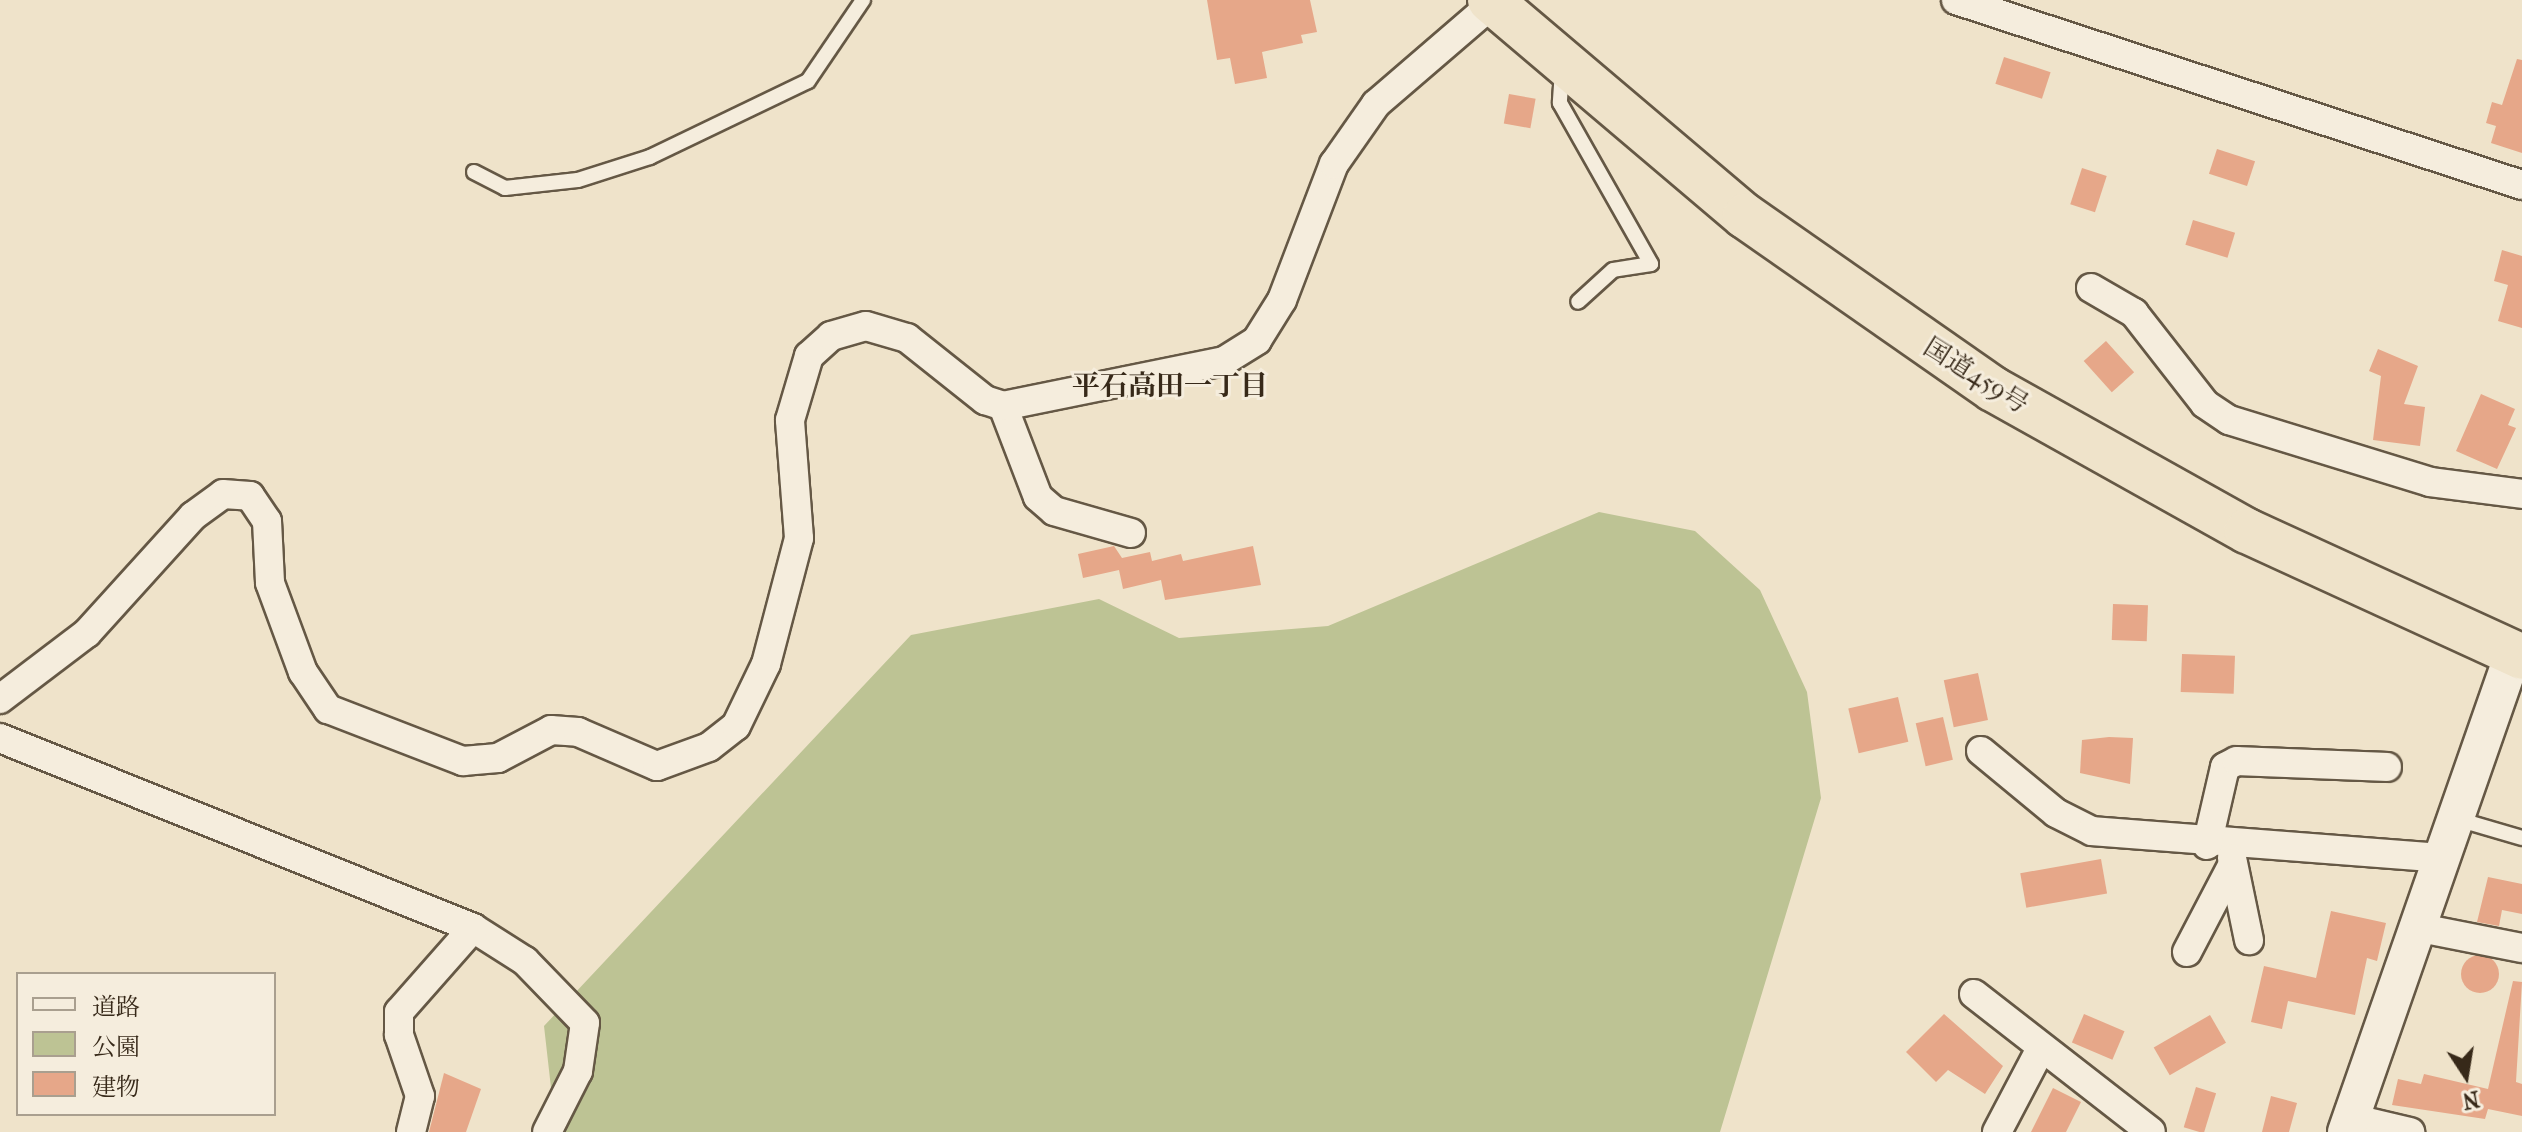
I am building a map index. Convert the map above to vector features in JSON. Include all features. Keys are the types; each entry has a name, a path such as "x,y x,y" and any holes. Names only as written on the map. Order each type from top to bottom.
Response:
{"highway":[{"name":"国道459号","path":"1493,1 1563,67 1745,216 1993,389 2247,531 2518,656"}],"street":[{"path":"0,699 87,633 193,516 223,494 250,496 267,521 270,583 303,672 328,709 463,761 498,758 551,730 578,732 657,766 709,747 736,726 766,664 799,538 790,420 809,356 831,336 866,326 907,338 985,400 1003,406 1224,361 1257,340 1282,300 1334,164 1376,104 1493,1"},
{"path":"1965,1 2522,185"},
{"path":"2091,288 2134,313 2205,404 2229,420 2430,482 2522,494"},
{"path":"1003,406 1038,497 1054,511 1131,533"},
{"path":"2410,1132 2348,1125 2454,818 2518,656"},
{"path":"0,738 473,928 525,961 585,1023 578,1071 547,1132"},
{"path":"1981,751 2056,813 2092,831 2223,851 2440,858"},
{"path":"2249,940 2223,851 2225,767 2237,761 2387,767"},
{"path":"2187,952 2223,851"},
{"path":"2415,927 2522,948"},
{"path":"411,1132 420,1096 399,1035 399,1012 473,928"},
{"path":"1974,994 2040,1050 2151,1132"},
{"path":"1997,1132 2040,1050"}],"lane":[{"path":"474,172 505,188 578,180 650,157 808,81 863,0"},
{"path":"1563,67 1560,103 1651,264 1613,270 1578,302"},
{"path":"2454,818 2522,838"}],"green space":[{"path":"1599,512 1695,531 1760,590 1807,692 1821,798 1720,1132 556,1132 544,1026 911,635 1099,599 1179,638 1328,626"}],"building":[{"path":"1207,0 1310,0 1317,32 1301,35 1303,43 1262,52 1267,78 1235,84 1230,58 1217,60"},
{"path":"2004,57 2051,72 2042,99 1995,84"},
{"path":"2517,59 2522,60 2522,153 2491,143 2496,126 2486,123 2492,102 2502,105"},
{"path":"1509,94 1536,99 1530,128 1504,124"},
{"path":"2217,149 2255,161 2247,186 2209,174"},
{"path":"2082,168 2107,176 2095,212 2070,204"},
{"path":"2193,220 2235,233 2227,258 2185,245"},
{"path":"2502,250 2522,256 2522,328 2498,321 2508,285 2494,281"},
{"path":"2106,341 2134,372 2112,392 2084,361"},
{"path":"2378,349 2418,366 2404,404 2425,407 2420,446 2373,440 2381,376 2369,371"},
{"path":"2481,394 2515,409 2508,425 2516,428 2497,469 2456,451"},
{"path":"1114,546 1122,558 1150,552 1152,561 1181,554 1183,561 1253,546 1261,585 1165,600 1161,580 1123,589 1119,570 1083,578 1078,554"},
{"path":"2113,604 2148,605 2147,641 2112,640"},
{"path":"2182,654 2235,656 2234,694 2181,692"},
{"path":"1978,673 1988,720 1954,727 1944,680"},
{"path":"1898,697 1908,742 1859,753 1848,708"},
{"path":"1943,717 1953,760 1926,766 1916,723"},
{"path":"2133,738 2130,784 2080,773 2082,740"},
{"path":"2101,859 2107,893 2026,908 2020,873"},
{"path":"2488,877 2522,884 2522,914 2502,910 2499,926 2477,922"},
{"path":"2331,911 2386,923 2377,961 2367,958 2355,1015 2288,1001 2282,1029 2251,1022 2264,966 2316,978"},
{"path":"2480,955 2494,960 2499,974 2494,988 2480,993 2466,988 2461,974 2466,960"},
{"path":"2513,981 2522,982 2516,1082 2522,1084 2522,1116 2488,1109 2485,1119 2392,1105 2398,1079 2421,1084 2424,1074 2488,1089"},
{"path":"1944,1014 2003,1066 1985,1094 1948,1070 1936,1082 1906,1052"},
{"path":"2084,1014 2125,1031 2112,1060 2072,1043"},
{"path":"2210,1015 2226,1043 2170,1075 2154,1048"},
{"path":"444,1073 481,1089 466,1132 429,1132"},
{"path":"2196,1087 2216,1093 2204,1132 2184,1127"},
{"path":"2053,1088 2081,1102 2066,1132 2031,1132"},
{"path":"2271,1096 2297,1103 2289,1132 2262,1132"}],"district":[{"name":"平石高田一丁目","path":"1170,386"}]}
